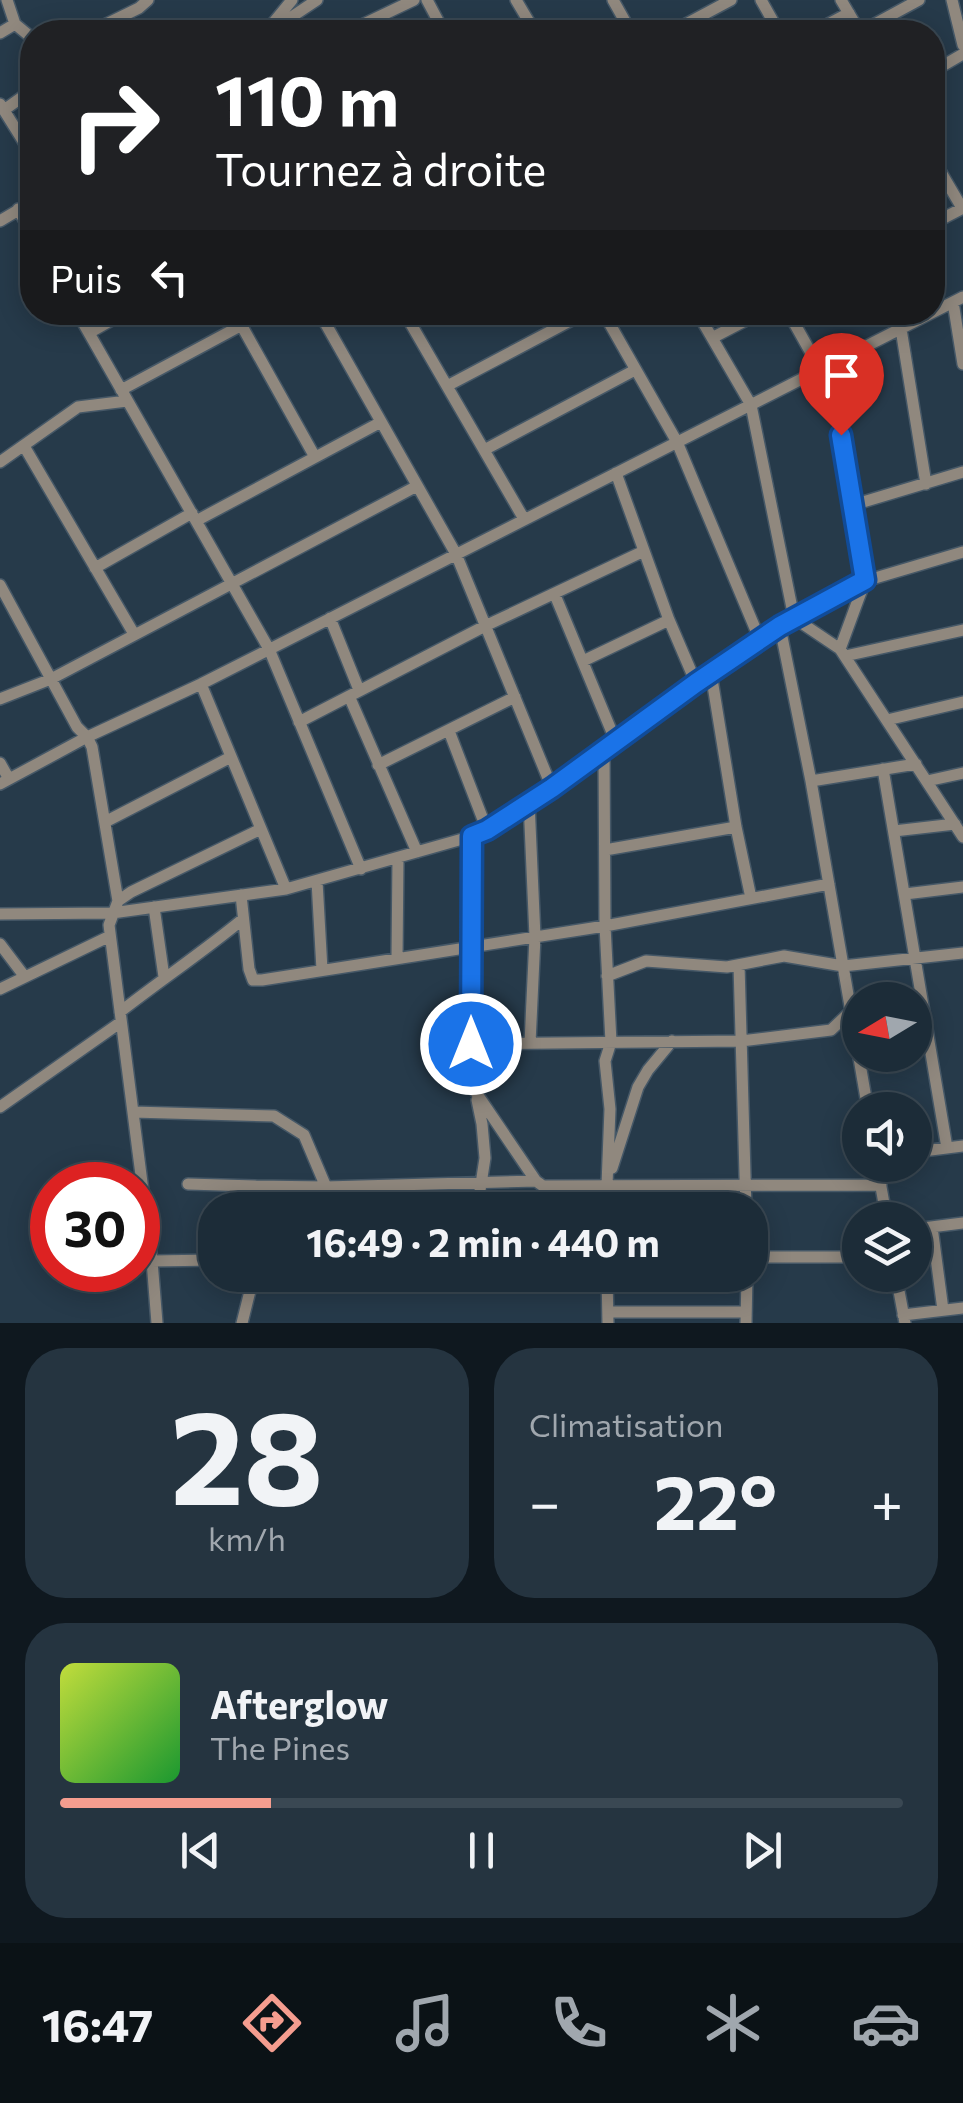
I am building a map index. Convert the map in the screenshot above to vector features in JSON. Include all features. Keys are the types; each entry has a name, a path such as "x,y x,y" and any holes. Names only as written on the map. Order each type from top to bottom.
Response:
{"street":[{"path":"8,0 20,28"},
{"path":"114,20 148,0"},
{"path":"276,20 292,0"},
{"path":"286,20 317,0"},
{"path":"368,20 395,4 414,0"},
{"path":"694,20 731,0"},
{"path":"841,0 853,20"},
{"path":"882,20 919,0"},
{"path":"952,0 963,45"},
{"path":"836,20 849,13"},
{"path":"0,33 15,24"},
{"path":"2,107 20,136"},
{"path":"945,178 963,208"},
{"path":"0,221 18,209 20,213"},
{"path":"958,300 963,364"},
{"path":"84,325 269,649 360,869"},
{"path":"89,333 103,325"},
{"path":"0,462 78,408 124,395 242,325 315,457"},
{"path":"326,325 456,554 552,788"},
{"path":"412,325 524,520"},
{"path":"447,386 562,325"},
{"path":"611,325 677,442 760,640"},
{"path":"705,325 750,405 794,618 842,652 963,837"},
{"path":"712,338 737,325"},
{"path":"797,325 824,367 865,580 842,652"},
{"path":"0,763 5,782 87,737 200,684 906,325"},
{"path":"900,329 926,484"},
{"path":"484,450 635,370"},
{"path":"95,568 381,422"},
{"path":"24,446 134,634"},
{"path":"853,506 963,472"},
{"path":"616,473 696,683"},
{"path":"0,700 51,679 417,486"},
{"path":"298,722 485,626 644,552"},
{"path":"0,914 154,907 286,889 472,836 552,788 780,626 865,580 963,552"},
{"path":"0,585 6,610 92,747 115,907 110,936 139,1162"},
{"path":"555,595 616,742"},
{"path":"330,618 378,765 417,852"},
{"path":"583,661 669,620"},
{"path":"780,626 846,982"},
{"path":"842,652 963,630"},
{"path":"710,674 752,898"},
{"path":"200,684 286,889"},
{"path":"378,765 515,697"},
{"path":"887,720 963,702"},
{"path":"449,731 487,830"},
{"path":"604,750 605,926 611,1042 605,1061 610,1109 606,1192"},
{"path":"104,822 231,757"},
{"path":"811,781 916,764"},
{"path":"884,769 947,1148"},
{"path":"927,782 963,774"},
{"path":"530,802 536,937 530,1043"},
{"path":"894,831 955,824"},
{"path":"605,850 736,827"},
{"path":"115,907 131,892 261,829"},
{"path":"472,836 471,1074 484,1141 480,1192"},
{"path":"397,958 398,858"},
{"path":"317,881 322,970"},
{"path":"242,895 253,980 605,926 829,884"},
{"path":"905,894 963,887"},
{"path":"154,907 164,977"},
{"path":"0,1107 121,1017 164,977 204,951 243,918"},
{"path":"0,989 110,936"},
{"path":"0,944 26,977"},
{"path":"608,976 646,961 726,967 784,956 843,966 963,954"},
{"path":"739,965 745,1192"},
{"path":"471,1044 741,1041 830,1030 842,1019"},
{"path":"606,1186 638,1087 672,1042"},
{"path":"475,1091 543,1186 881,1185"},
{"path":"133,1112 274,1116 304,1135 326,1192"},
{"path":"932,1150 963,1146"},
{"path":"188,1184 326,1187 536,1181"},
{"path":"880,1182 884,1202"},
{"path":"255,1186 257,1192"},
{"path":"943,1310 932,1227 963,1223"},
{"path":"768,1258 842,1257"},
{"path":"160,1260 198,1260"},
{"path":"155,1292 157,1323"},
{"path":"242,1323 250,1292"},
{"path":"608,1317 746,1317 747,1292"},
{"path":"899,1292 904,1319 963,1308"}],"route":[{"path":"471,1044 472,836 552,788 780,626 865,580 841,435"}]}
